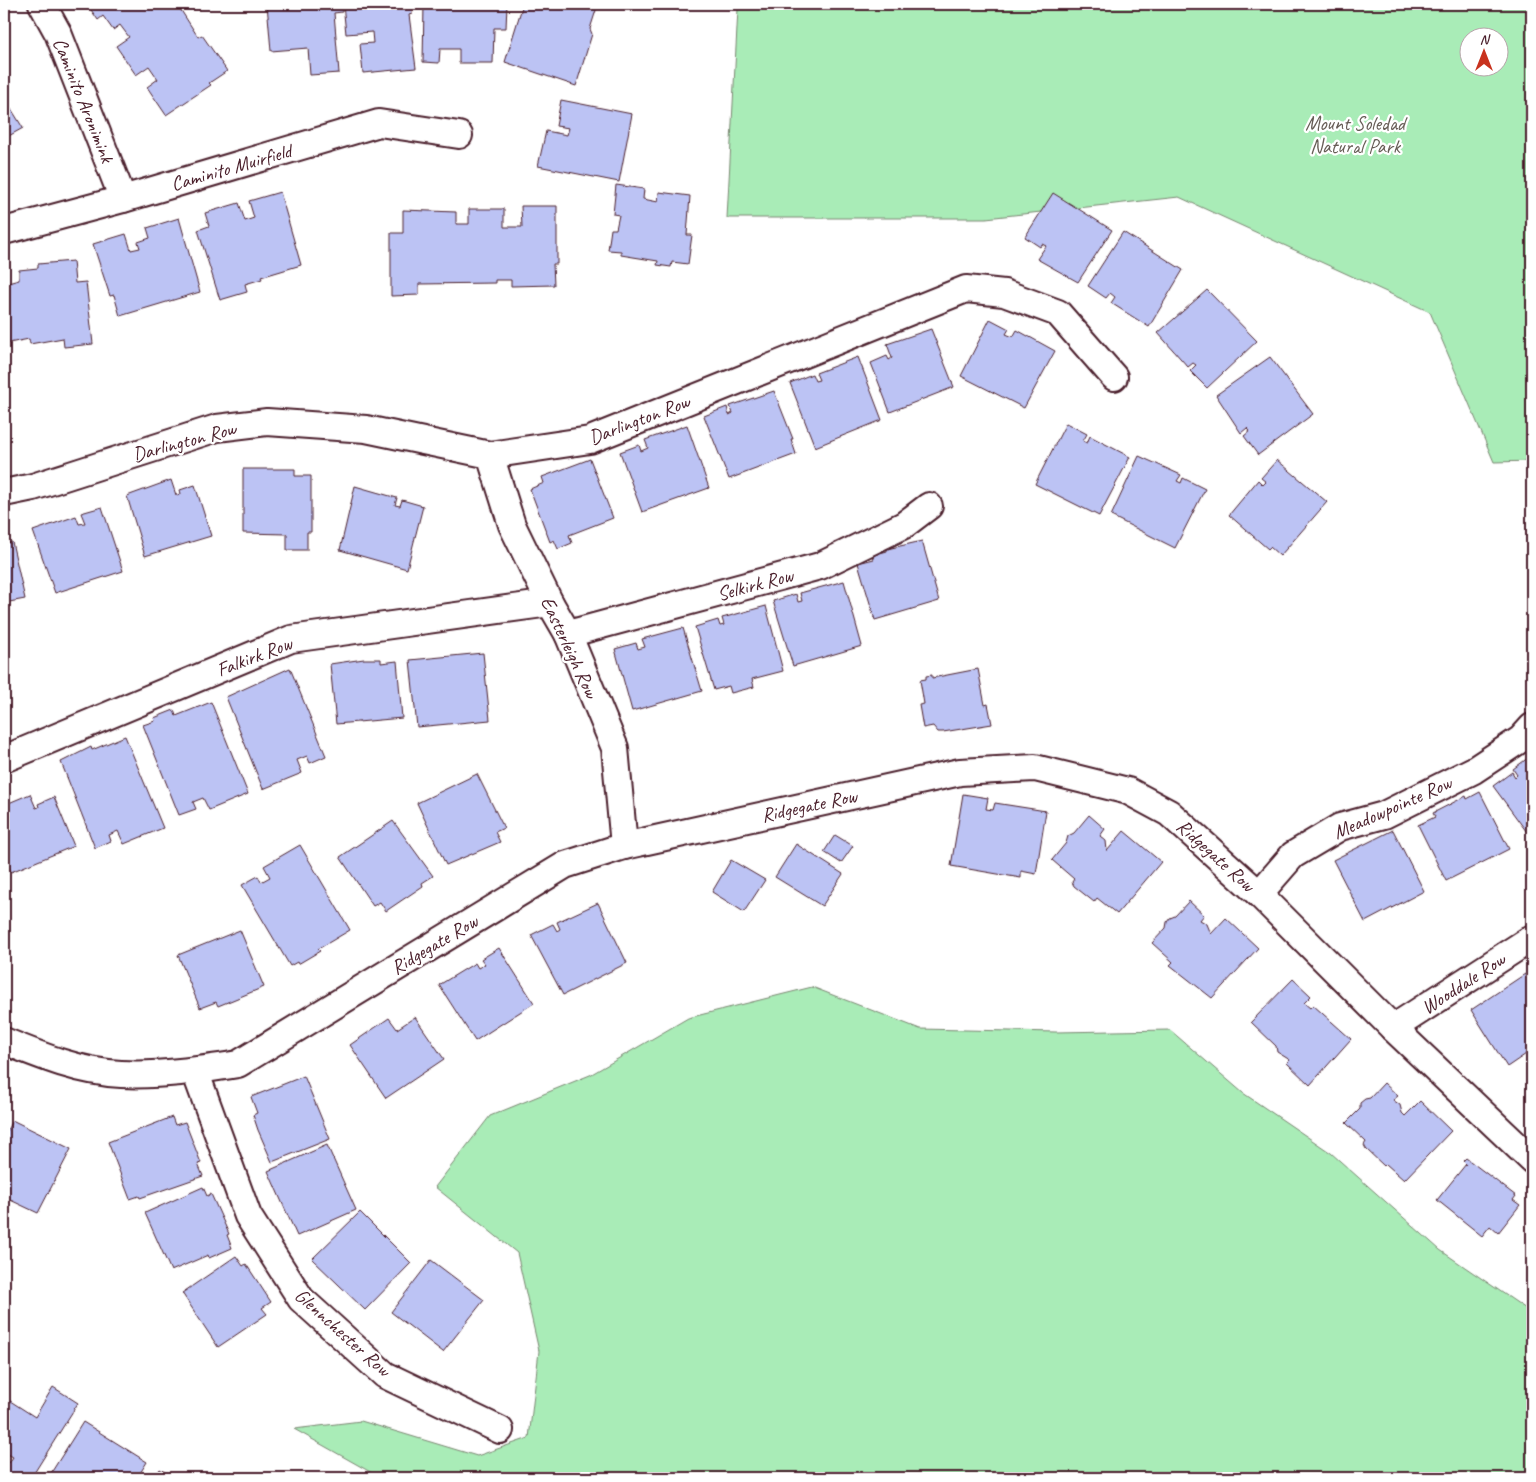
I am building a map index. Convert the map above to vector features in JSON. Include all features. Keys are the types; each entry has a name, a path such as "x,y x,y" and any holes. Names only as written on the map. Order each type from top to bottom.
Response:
{"street":[{"name":"Caminito Aronimink","path":"42,4 58,33 123,199"},
{"name":"Caminito Muirfield","path":"4,231 123,199 379,124 460,135"},
{"name":"Darlington Row","path":"4,493 33,487 217,428 266,422 366,429 490,455 590,440 966,289 1004,292 1058,313 1114,377"},
{"name":"Easterleigh Row","path":"490,455 512,525 550,603 568,634 615,748 624,846"},
{"name":"Selkirk Row","path":"568,634 820,566 904,525 929,506"},
{"name":"Falkirk Row","path":"4,759 291,639 550,603"},
{"name":"Meadowpointe Row","path":"1259,894 1294,855 1340,827 1384,815 1474,770 1521,739 1532,727"},
{"name":"Ridgegate Row","path":"4,1041 55,1062 120,1074 195,1071 238,1064 565,864 624,846 960,772 1035,768 1128,791 1169,813 1259,894 1393,1028 1529,1154"},
{"name":"Wooddale Row","path":"1393,1028 1532,938"},
{"name":"Glennchester Row","path":"195,1071 248,1216 301,1299 385,1375 500,1430"}],"green space":[{"name":"Mount Soledad Natural Park","path":"727,4 1532,4 1532,461 1494,462 1430,312 1179,197 986,218 727,218 738,9"},
{"path":"812,987 920,1029 1056,1032 1170,1030 1243,1093 1331,1153 1440,1250 1532,1313 1532,1478 381,1478 294,1429 361,1421 477,1456 529,1438 539,1351 517,1253 435,1187 490,1116 590,1075 688,1018"}],"building":[{"path":"87,4 177,4 198,37 202,35 227,71 209,83 211,85 166,115 147,87 158,79 149,66 136,75 116,46 129,37 120,25 113,30 103,16 98,20"},
{"path":"267,4 342,4 342,12 334,13 339,73 310,75 308,48 271,51"},
{"path":"343,4 411,4 412,14 409,15 416,68 363,73 360,44 373,43 372,32 346,34"},
{"path":"424,4 507,4 506,28 494,28 493,63 459,63 459,49 440,49 439,63 423,62"},
{"path":"523,4 598,4 590,29 592,34 576,86 505,62"},
{"path":"4,97 23,128 5,138 7,142 4,144"},
{"path":"561,100 632,114 619,182 538,166 546,131 567,135 569,128 556,126"},
{"path":"616,185 644,189 643,199 658,202 659,192 690,196 687,235 692,235 688,264 672,262 671,267 657,265 658,261 621,255 621,251 608,250 611,229 616,229 619,215 613,214"},
{"path":"280,192 301,265 261,277 262,279 245,284 247,292 220,300 198,230 209,226 205,213 239,203 245,221 254,218 249,201"},
{"path":"1053,193 1112,230 1078,282 1037,259 1046,246 1042,244 1040,247 1025,237"},
{"path":"521,206 557,206 557,264 553,264 554,285 511,286 511,280 495,280 495,283 419,284 419,295 391,296 391,233 403,233 403,210 456,212 456,224 469,224 469,209 504,209 504,227 522,227"},
{"path":"179,218 200,292 120,316 114,295 110,296 93,244 126,234 131,250 140,248 138,242 150,238 147,228"},
{"path":"1123,232 1183,270 1149,327 1111,303 1115,297 1110,293 1106,298 1088,286"},
{"path":"73,261 75,283 86,282 93,344 64,347 63,338 30,344 29,339 4,344 4,284 19,280 19,270 38,268 38,264"},
{"path":"1207,290 1257,341 1207,388 1190,371 1196,365 1193,363 1188,367 1158,333"},
{"path":"990,319 1009,329 1006,334 1013,337 1017,330 1055,351 1024,408 961,376"},
{"path":"931,329 954,387 890,412 871,363 887,356 889,360 892,358 887,344"},
{"path":"858,357 882,420 815,447 790,383 812,374 815,381 819,380 816,373"},
{"path":"1270,357 1313,414 1258,455 1244,436 1250,431 1247,428 1241,433 1216,395"},
{"path":"774,391 793,439 791,439 796,454 729,479 704,416 727,407 729,415 733,413 730,406"},
{"path":"1066,423 1087,434 1083,441 1087,443 1090,436 1130,457 1099,516 1035,484"},
{"path":"687,425 709,488 642,512 620,452 639,445 641,451 648,448 645,440"},
{"path":"1139,456 1181,475 1177,481 1181,483 1183,478 1205,489 1175,548 1111,516"},
{"path":"590,459 613,518 569,535 572,543 558,549 554,540 550,542 530,489 544,483 542,477"},
{"path":"1277,460 1327,502 1280,556 1270,547 1268,549 1229,515 1258,480 1263,485 1266,482 1261,478"},
{"path":"243,469 295,469 295,476 311,476 311,532 307,532 307,550 287,550 287,534 243,533"},
{"path":"171,480 176,495 181,494 180,490 195,485 211,536 145,556 127,496"},
{"path":"355,486 397,498 395,505 400,506 402,500 423,506 407,569 340,550"},
{"path":"102,507 123,571 55,593 33,531 76,516 79,524 85,523 81,513"},
{"path":"922,541 939,601 875,620 858,563 874,559 873,555 887,551 887,549"},
{"path":"12,542 25,599 4,603 4,544"},
{"path":"844,581 862,646 793,666 773,601 796,594 798,602 802,601 800,593"},
{"path":"766,606 783,671 752,679 754,687 731,693 729,686 714,690 695,627 718,620 720,626 724,625 722,618"},
{"path":"683,628 702,691 632,711 615,649 636,643 638,649 645,647 642,639"},
{"path":"483,653 490,720 417,727 410,660"},
{"path":"364,659 381,659 381,663 397,661 402,718 336,724 330,664"},
{"path":"290,668 326,756 310,763 307,756 297,760 302,773 263,789 226,697"},
{"path":"978,669 985,705 988,704 992,724 943,732 938,732 933,726 923,728 919,705 924,704 920,680 926,679 926,676 932,675 932,678"},
{"path":"211,702 248,794 209,810 203,798 193,802 196,809 179,815 143,725 155,721 154,718 174,710 176,716"},
{"path":"125,736 163,828 124,844 118,831 109,835 111,841 95,848 61,762 91,747 92,750"},
{"path":"1532,755 1532,839 1493,786 1512,772 1515,777 1517,775 1513,769"},
{"path":"477,774 504,828 495,832 500,842 446,865 417,803"},
{"path":"1480,792 1509,849 1446,881 1418,825 1435,817 1433,813 1466,796 1467,799"},
{"path":"30,794 36,808 39,807 38,804 54,797 74,846 11,872 4,855 4,805"},
{"path":"963,794 988,798 986,809 993,810 995,803 1046,811 1036,874 1021,871 1021,878 951,866"},
{"path":"1089,815 1105,829 1100,836 1106,841 1107,851 1124,831 1161,862 1117,914 1097,898 1094,902 1074,886 1072,882 1074,879 1052,860 1066,843 1068,836 1074,833"},
{"path":"393,821 433,876 422,883 423,886 386,911 380,902 373,906 340,857"},
{"path":"1393,830 1424,891 1365,922 1333,860"},
{"path":"835,835 853,846 841,863 824,852"},
{"path":"796,844 843,874 822,906 775,877"},
{"path":"300,845 350,930 318,949 320,951 298,964 297,962 290,966 242,885 258,876 261,882 270,877 264,866"},
{"path":"731,860 765,880 744,912 712,892"},
{"path":"1189,901 1204,915 1200,920 1207,924 1211,934 1226,918 1258,948 1212,998 1170,965 1173,962 1152,943 1166,928 1170,918 1175,916"},
{"path":"598,903 627,963 563,995 531,935 553,924 557,931 560,929 557,922"},
{"path":"240,930 264,987 218,1006 216,1002 200,1008 178,955"},
{"path":"499,948 534,1003 475,1041 439,985 475,963 478,968 485,964 481,959"},
{"path":"1525,974 1532,986 1532,1050 1507,1067 1471,1010"},
{"path":"1293,979 1311,996 1304,1003 1310,1008 1313,1005 1351,1039 1310,1085 1287,1063 1290,1060 1277,1052 1276,1046 1251,1022"},
{"path":"415,1017 444,1059 386,1098 350,1045 389,1018 397,1029"},
{"path":"304,1076 330,1139 272,1162 253,1115 257,1113 251,1097"},
{"path":"1384,1083 1398,1096 1393,1100 1400,1105 1405,1116 1420,1101 1451,1131 1404,1180 1386,1164 1384,1166 1366,1149 1364,1145 1366,1142 1346,1123 1360,1109 1360,1103 1370,1098"},
{"path":"172,1117 175,1125 185,1122 201,1163 198,1164 203,1176 140,1198 139,1196 130,1199 108,1142"},
{"path":"12,1120 71,1149 38,1213 4,1197 4,1148 6,1149 9,1141 4,1137"},
{"path":"327,1145 356,1210 297,1236 268,1171"},
{"path":"1466,1158 1516,1196 1513,1200 1520,1205 1498,1233 1490,1226 1482,1236 1437,1200 1466,1164 1463,1161"},
{"path":"203,1187 207,1196 211,1194 229,1234 227,1235 232,1248 209,1258 208,1255 171,1271 145,1213"},
{"path":"360,1212 411,1263 365,1310 312,1259"},
{"path":"236,1256 243,1266 246,1264 271,1302 262,1308 267,1314 218,1347 182,1293"},
{"path":"431,1260 484,1300 443,1352 391,1312"},
{"path":"53,1387 78,1403 31,1478 4,1478 4,1460 9,1463 13,1457 4,1452 4,1397 35,1417"},
{"path":"83,1422 147,1462 137,1478 60,1478 51,1473"},
{"path":"160,1469 174,1478 154,1478"}]}
